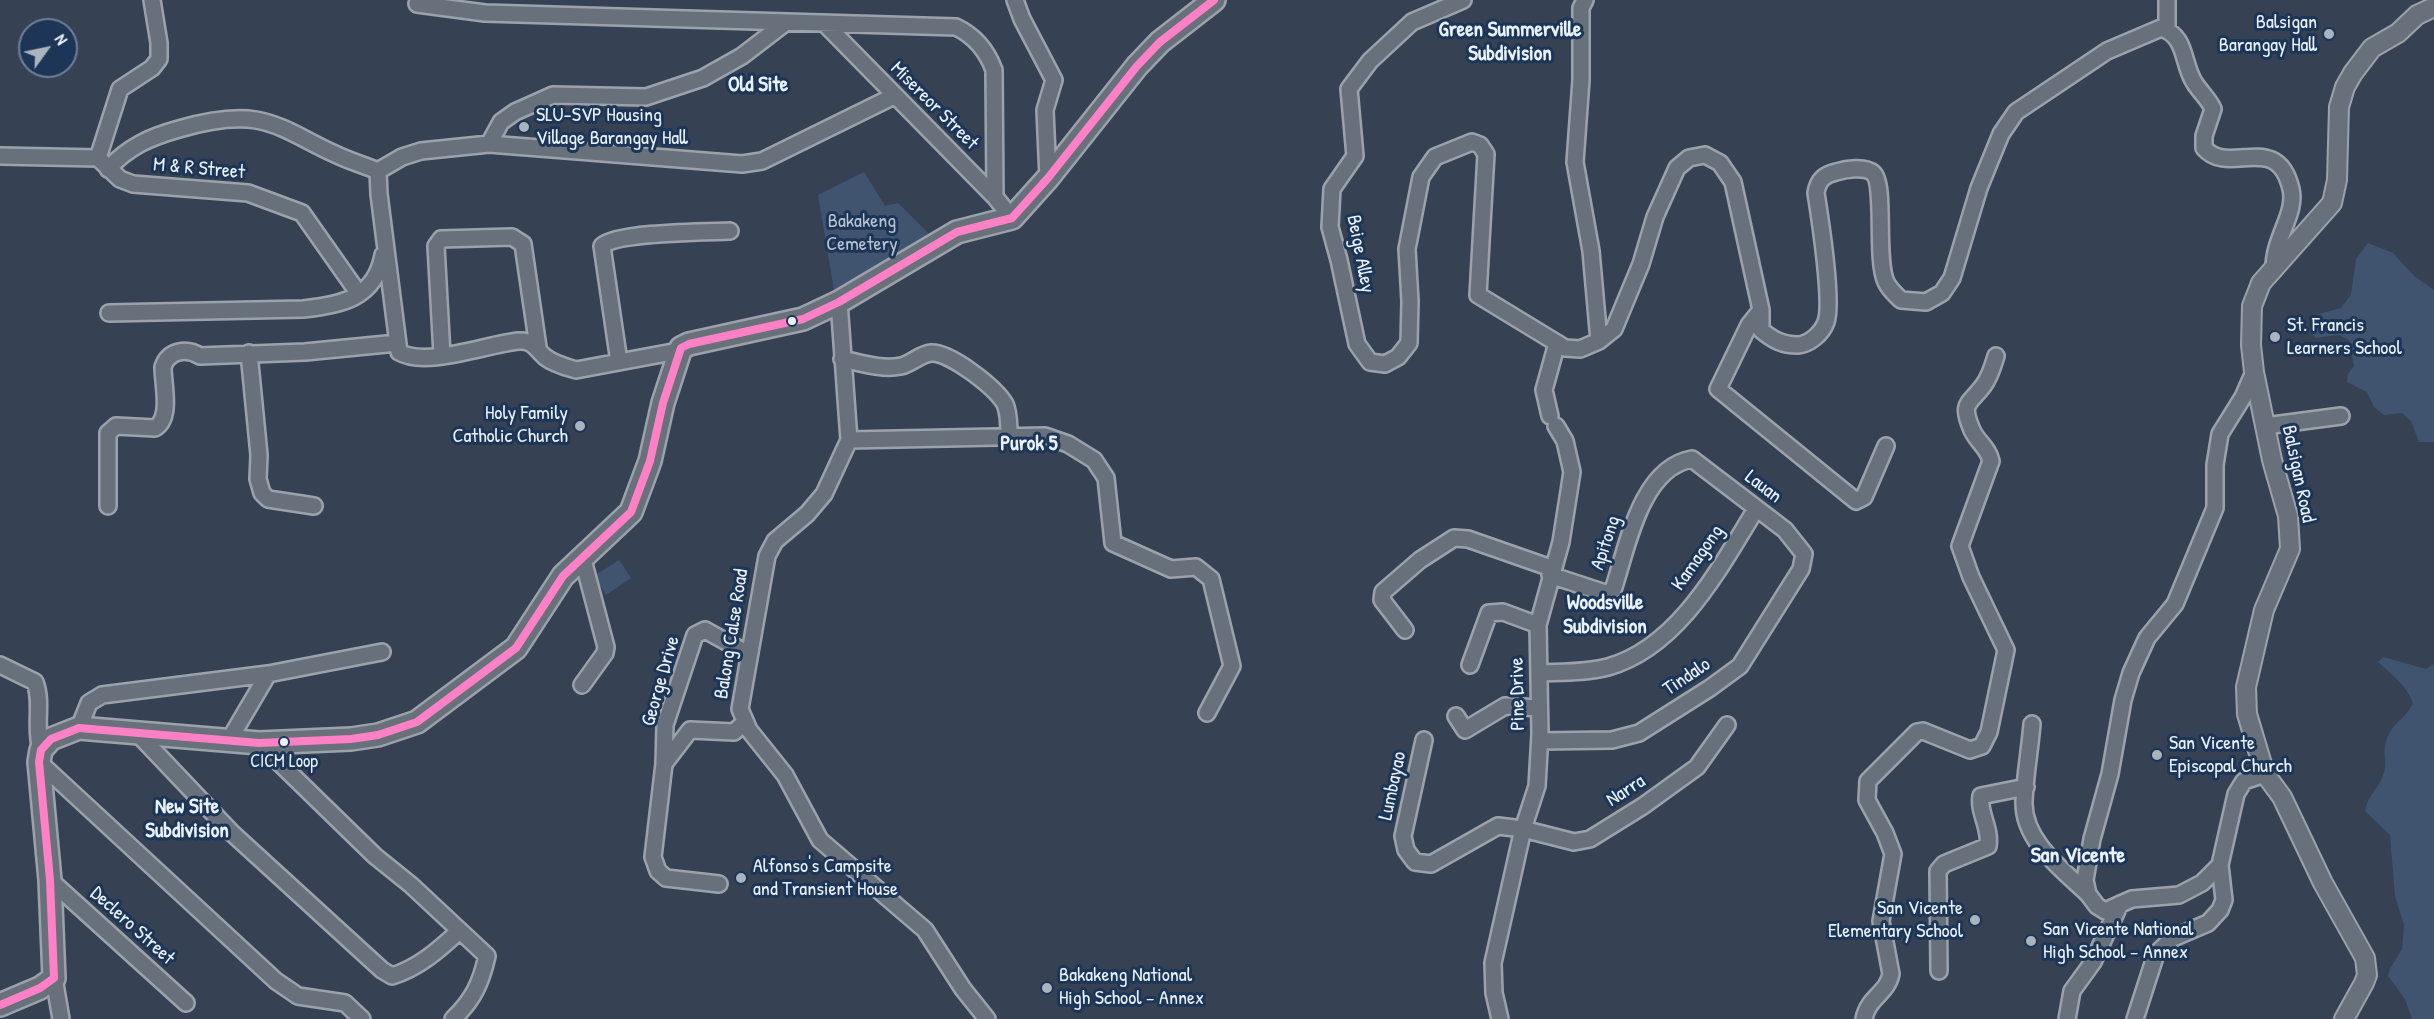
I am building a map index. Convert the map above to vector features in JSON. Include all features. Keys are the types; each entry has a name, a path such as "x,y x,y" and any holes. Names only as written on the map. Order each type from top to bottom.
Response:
{"main road":[{"path":"0,1005 40,988 54,978 50,880 40,756 51,739 79,728 228,742 351,740 378,735 417,722 516,648 563,576 582,556 620,525 631,512 650,461 656,427 678,351 689,344 803,319 838,302 957,232 1012,218 1048,178 1137,66 1161,42 1214,0"}],"street":[{"path":"103,163 120,89 152,68 159,59 159,43 152,0"},
{"path":"1015,0 1022,20 1054,80 1045,110 1048,178"},
{"name":"Beige Alley","path":"1463,0 1412,22 1370,61 1349,89 1355,156 1332,189 1330,227 1357,344 1370,362 1385,364 1398,357 1408,343 1410,301 1407,249 1418,184 1429,162 1435,157 1472,142 1480,145 1486,154 1478,295 1557,344"},
{"path":"1585,0 1581,8 1581,80 1575,162 1591,251 1599,341"},
{"path":"2166,0 2167,30"},
{"path":"417,4 485,13 825,24 939,24 956,27 970,34 990,59 994,70 995,197"},
{"name":"Balsigan Road","path":"2344,1019 2367,975 2365,958 2322,884 2286,804 2265,774 2247,714 2246,687 2264,610 2290,549 2288,516 2254,372 2251,345 2252,306 2261,283 2332,203 2337,180 2339,107 2345,87 2353,73 2372,48 2398,33 2417,15 2434,7"},
{"path":"489,144 501,122 515,112 553,95 646,97 703,78 742,56 785,23"},
{"name":"Misereor Street","path":"825,24 995,197 1012,218"},
{"path":"1557,344 1565,348 1580,350 1611,333 1617,324 1641,264 1655,217 1677,168 1689,158 1705,155 1720,163 1733,182 1761,310 1761,330 1780,344 1801,345 1818,335 1827,321 1827,288 1817,188 1819,182 1828,175 1856,169 1871,171 1877,182 1880,257 1886,283 1901,300 1926,302 1942,293 1960,258 1979,188 2010,119 2117,45 2161,28 2167,30 2180,44 2193,81 2214,109 2204,136 2204,147 2209,153 2223,159 2267,157 2278,165 2289,180 2293,203 2277,240 2274,270"},
{"path":"378,171 402,157 421,151 489,144 742,164 762,161 780,154 894,96"},
{"path":"103,163 148,140 192,125 235,119 254,119 281,128 335,154 378,171"},
{"name":"M & R Street","path":"0,156 103,163 120,179 133,184 248,193 302,213 358,294"},
{"path":"378,171 399,352 416,359 521,341 538,347"},
{"path":"619,362 602,246 607,242 640,236 730,231"},
{"path":"442,355 436,246 441,239 513,237 523,244 538,347 544,356 576,370 678,351"},
{"path":"109,313 303,309 342,302 368,289 378,277 386,243"},
{"name":"Balong Calse Road","path":"838,302 849,440 824,494 771,546 748,654 740,709 744,723 785,774 820,840 925,930 963,988 987,1019"},
{"path":"1761,310 1749,325 1718,389 1856,501 1864,497 1886,446"},
{"path":"108,506 108,433 111,428 132,425 155,428 159,425 165,412 163,390 165,361 173,353 192,351 200,356 305,352 397,343"},
{"name":"Pine Drive","path":"1500,1019 1494,993 1493,963 1523,829 1537,786 1540,741 1538,625 1560,542 1572,472 1565,441 1553,421 1544,390 1557,344"},
{"path":"249,353 261,493 268,499 314,506"},
{"path":"842,359 886,367 903,366 930,353 944,356 977,377 998,396 1006,406 1010,436"},
{"path":"1864,1019 1869,1002 1882,992 1891,974 1881,921 1893,854 1885,833 1867,800 1868,781 1917,732 1923,731 1970,750 1982,746 1989,732 2002,670 2005,644 1971,577 1960,546 1991,461 1989,450 1973,433 1965,412 1967,400 1983,386 1996,356"},
{"path":"2088,894 2085,880 2092,839 2110,774 2119,717 2131,673 2147,638 2175,604 2215,508 2216,465 2220,434 2243,397 2254,372"},
{"path":"2265,426 2341,416"},
{"path":"849,440 1045,436 1068,444 1094,460 1106,478 1111,538 1115,546 1171,569 1196,567 1207,573 1211,579 1232,666 1207,713"},
{"name":"Lauan","path":"1683,460 1692,459 1794,538 1804,554 1803,563"},
{"name":"Apitong","path":"1551,572 1605,593 1613,590 1637,514 1661,477 1683,460"},
{"name":"Kamagong","path":"1539,673 1581,672 1608,667 1635,656 1668,632 1716,573 1756,509"},
{"path":"1405,630 1382,600 1383,592 1420,560 1454,538 1468,540 1551,572"},
{"path":"582,556 606,647 605,653 582,685"},
{"name":"Tindalo","path":"1540,741 1612,740 1639,733 1710,688 1740,666 1803,563"},
{"path":"1470,665 1489,613 1503,612 1538,625"},
{"name":"George Drive","path":"719,884 666,878 658,871 653,857 664,764 665,725 695,635 705,630 748,654"},
{"path":"79,728 83,711 89,703 102,695 268,674 382,652"},
{"path":"0,665 35,682 39,693 36,730 40,756 276,981 298,996 345,1003 362,1019"},
{"path":"228,742 268,674"},
{"path":"1456,716 1465,730 1505,706 1539,708"},
{"path":"664,764 690,730 734,732 744,723"},
{"path":"2032,724 2024,803 2034,834 2046,853 2088,894 2097,906 2105,910 2132,899 2179,895 2202,883 2220,864"},
{"name":"Narra","path":"1523,829 1574,842 1590,839 1643,806 1697,767 1727,725"},
{"path":"139,735 232,833 382,970 392,976 405,972 439,950 459,932"},
{"name":"Lumbayao","path":"1424,740 1403,836 1406,850 1415,862 1431,864 1498,826 1523,829"},
{"path":"259,743 375,856 411,885 487,956 482,977 472,1001 453,1019"},
{"path":"2135,1019 2156,954 2173,938 2208,923 2220,910 2224,900 2224,885 2220,864 2239,786 2252,777 2265,774"},
{"path":"1939,971 1938,871 1951,861 1978,852 1988,846 1989,836 1980,802 1982,795 2026,787"},
{"name":"Declero Street","path":"50,880 186,1003"},
{"path":"2067,1019 2072,991 2093,962 2120,904"},
{"path":"54,978 61,1019"}],"green space":[{"name":"Bakakeng Cemetery","path":"864,172 885,206 898,203 929,234 834,290 818,195"},
{"path":"2368,243 2393,253 2414,276 2434,290 2434,442 2419,442 2411,421 2402,413 2384,415 2374,407 2367,392 2347,382 2348,374 2354,366 2349,340 2339,335 2316,338 2309,331 2312,316 2341,308 2351,295 2356,259"},
{"path":"619,560 631,578 606,595 594,576"},
{"path":"2383,657 2426,669 2434,664 2434,1019 2412,1019 2405,999 2388,976 2402,949 2404,925 2395,896 2390,835 2365,811 2384,773 2387,738 2413,703 2402,685 2378,662"}],"transit line":[{"path":"0,1005 40,988 54,978 50,880 39,762 41,750 51,739 79,728 259,743 351,739 378,735 417,722 516,648 563,576 631,512 650,461 663,403 681,348 689,344 803,319 839,302 957,232 1012,218 1048,178 1137,66 1160,42 1214,0"}],"place":[{"name":"Balsigan Barangay Hall","path":"2329,34"},
{"name":"SLU-SVP Housing Village Barangay Hall","path":"524,127"},
{"name":"St. Francis Learners School","path":"2275,337"},
{"name":"Holy Family Catholic Church","path":"580,426"},
{"name":"CICM Loop","path":"284,742"},
{"name":"San Vicente Episcopal Church","path":"2157,755"},
{"name":"Alfonso's Campsite and Transient House","path":"741,878"},
{"name":"San Vicente Elementary School","path":"1975,920"},
{"name":"San Vicente National High School – Annex","path":"2031,941"},
{"name":"Bakakeng National High School – Annex","path":"1047,988"}],"district":[{"name":"Green Summerville Subdivision","path":"1510,42"},
{"name":"Old Site","path":"758,85"},
{"name":"Purok 5","path":"1029,444"},
{"name":"Woodsville Subdivision","path":"1605,615"},
{"name":"New Site Subdivision","path":"187,819"},
{"name":"San Vicente","path":"2078,856"}]}
